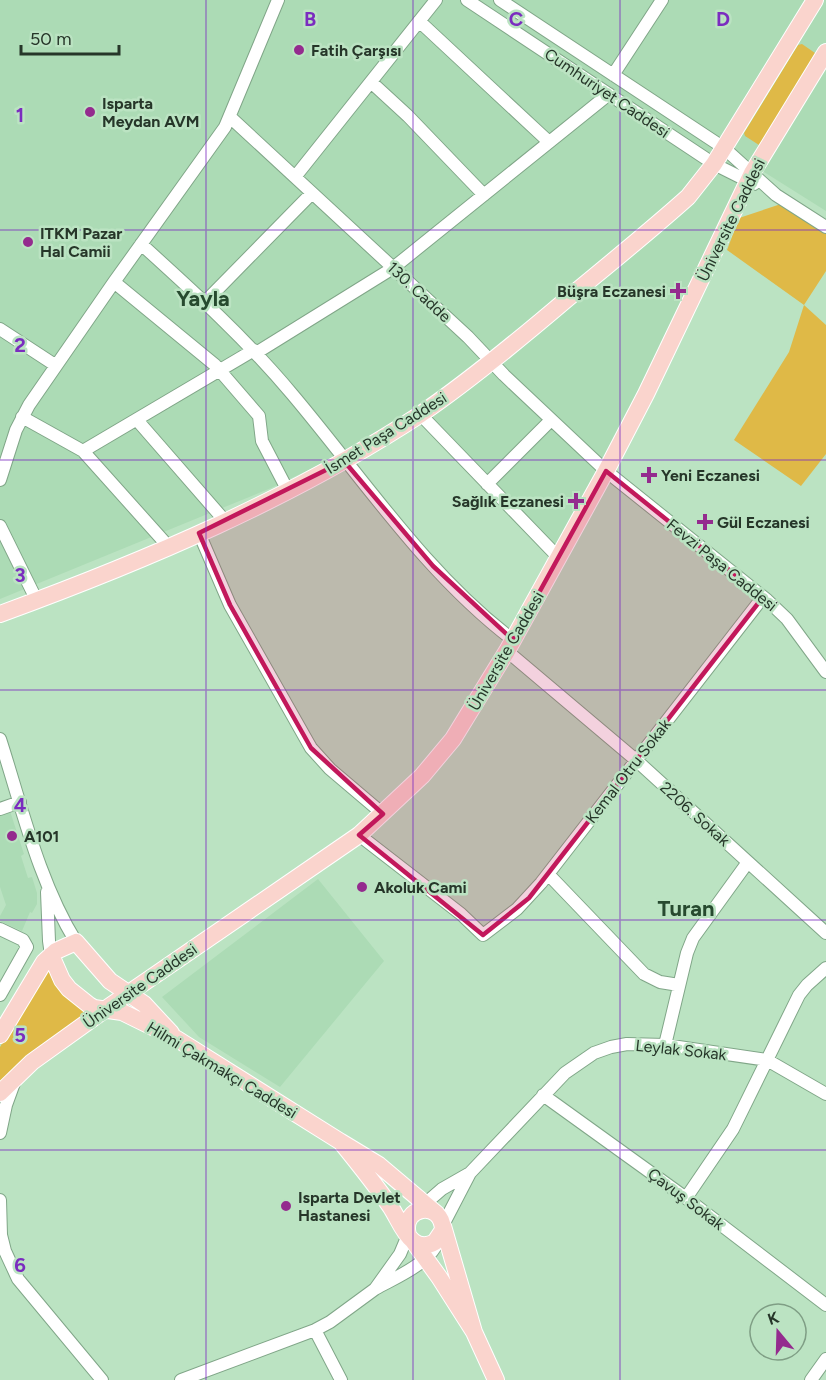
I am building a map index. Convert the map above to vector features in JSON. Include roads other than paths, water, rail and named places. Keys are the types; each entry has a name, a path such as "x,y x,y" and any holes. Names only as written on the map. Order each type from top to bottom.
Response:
{"main road":[{"path":"714,164 815,0"},
{"name":"Üniversite Caddesi","path":"0,1093 32,1062 128,993 359,835 422,776 453,739 510,646 606,471 646,394 750,177 826,52"},
{"name":"İsmet Paşa Caddesi","path":"0,614 37,601 199,533 288,491 344,461 420,414 492,363 682,202 703,181 714,164"},
{"path":"0,1035 41,967 51,955 76,942 110,981 144,1004 177,1039"},
{"name":"Hilmi Çakmakçı Caddesi","path":"51,955 59,974 69,989 94,1008 122,1012 177,1039 379,1165 432,1218 474,1332 496,1380"},
{"name":"Hilmi Çakmakçı Caddesi","path":"341,1142 389,1203 474,1332"},
{"path":"432,1218 431,1245 421,1245 410,1238 407,1223 432,1218"}],"street":[{"path":"0,480 22,417 55,365 213,145 230,117 278,0"},
{"path":"295,177 436,0"},
{"name":"Cumhuriyet Caddesi","path":"467,0 714,164 750,177"},
{"name":"Cumhuriyet Caddesi","path":"500,0 724,148 750,177"},
{"path":"613,75 662,0"},
{"path":"419,21 549,142"},
{"path":"371,81 484,195"},
{"path":"84,451 393,268 609,94"},
{"name":"130. Cadde","path":"230,117 468,337 492,363 606,471"},
{"path":"750,177 826,227"},
{"path":"205,302 312,193"},
{"name":"2206. Sokak","path":"141,244 255,351 433,566 510,646 826,933"},
{"path":"114,282 220,370 259,416 262,441 288,491"},
{"path":"0,329 55,365"},
{"path":"420,414 559,558"},
{"path":"22,417 84,451 168,546"},
{"path":"137,420 225,521"},
{"path":"487,484 551,420"},
{"name":"Fevzi Paşa Caddesi","path":"606,471 763,597 787,619 826,672"},
{"path":"0,526 37,601"},
{"path":"199,533 230,605 311,748 330,769 383,814"},
{"name":"Kemal Otru Sokak","path":"359,835 461,914 483,935 523,903 548,874 763,597"},
{"name":"Hilmi Çakmakçı Caddesi","path":"0,739 46,885 76,942"},
{"path":"0,809 20,802"},
{"path":"664,1044 687,953 693,938 748,862"},
{"path":"548,874 644,974 660,982 679,985"},
{"name":"Hilmi Çakmakçı Caddesi","path":"46,885 51,955"},
{"path":"0,929 26,944 27,950 0,994"},
{"path":"686,1198 733,1129 799,995 826,968"},
{"name":"Leylak Sokak","path":"432,1218 470,1173 568,1071 594,1053 611,1047 627,1044 664,1044 766,1060 826,1094"},
{"path":"0,1133 8,1096 18,1075"},
{"name":"Çavuş Sokak","path":"543,1095 686,1198 826,1305"},
{"name":"Leylak Sokak","path":"432,1218 442,1189 470,1173"},
{"path":"0,1200 5,1251 18,1279 102,1380"},
{"path":"181,1380 315,1330 330,1322 375,1289 426,1259 437,1246 432,1218"},
{"path":"375,1289 410,1238"},
{"path":"315,1330 341,1380"},
{"path":"812,1380 826,1359"}],"place":[{"name":"Fatih Çarşısı","path":"299,50"},
{"name":"Isparta Meydan AVM","path":"90,112"},
{"name":"ITKM Pazar Hal Camii","path":"28,242"},
{"name":"Büşra Eczanesi","path":"678,291"},
{"name":"Yeni Eczanesi","path":"649,475"},
{"name":"Sağlık Eczanesi","path":"576,501"},
{"name":"Gül Eczanesi","path":"705,522"},
{"name":"A101","path":"12,836"},
{"name":"Akoluk Cami","path":"362,887"},
{"name":"Isparta Devlet Hastanesi","path":"286,1206"}],"district":[{"name":"Yayla","path":"203,298"},
{"name":"Turan","path":"686,908"}]}
